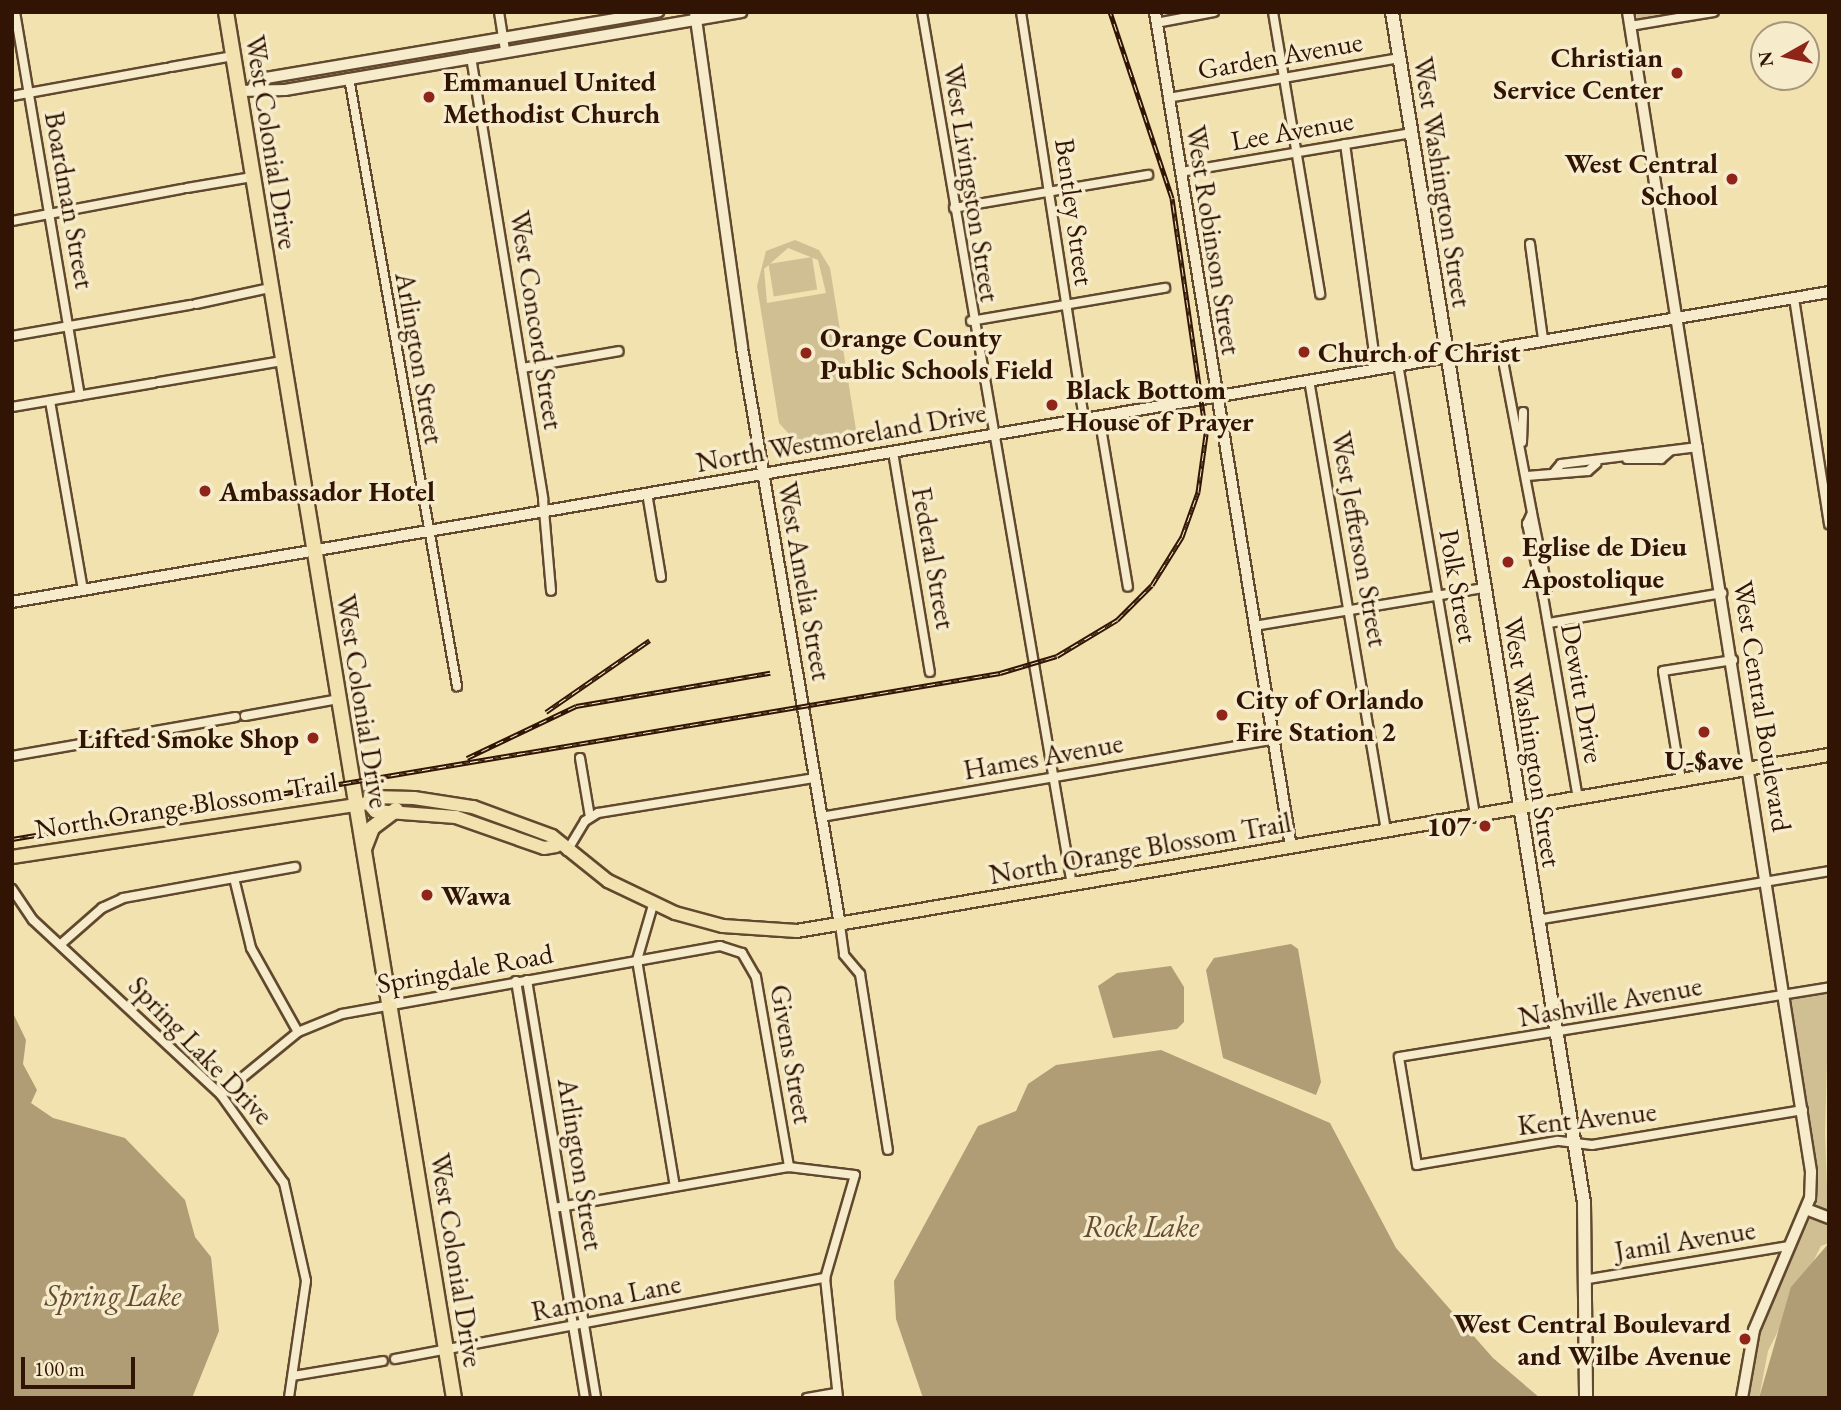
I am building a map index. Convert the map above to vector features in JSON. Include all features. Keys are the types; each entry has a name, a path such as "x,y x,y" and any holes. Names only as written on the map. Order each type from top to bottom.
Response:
{"highway":[{"name":"West Colonial Drive","path":"226,12 233,56 245,90 252,177 339,699 362,804 363,851 454,1398"},
{"path":"363,851 372,828 396,810"}],"main road":[{"name":"West Washington Street","path":"1392,12 1574,1143 1589,1279 1586,1398"},
{"name":"North Orange Blossom Trail","path":"12,857 362,804 376,796 473,807 552,836 561,849 653,905 738,928 840,925 1829,755"},
{"name":"North Orange Blossom Trail","path":"362,804 375,811 396,810 456,817 544,848 561,849"}],"street":[{"name":"Boardman Street","path":"15,12 79,396"},
{"path":"499,12 505,51"},
{"path":"245,90 260,79 658,12"},
{"path":"245,90 262,93 695,15 741,12"},
{"name":"West Livingston Street","path":"922,12 971,321 1054,777"},
{"name":"Bentley Street","path":"1021,12 1084,418"},
{"path":"1156,17 1214,12"},
{"path":"1273,12 1320,293"},
{"name":"West Central Boulevard","path":"1628,12 1733,660 1803,1110 1812,1184 1806,1209 1754,1331 1742,1398"},
{"path":"1630,26 1714,12"},
{"name":"West Amelia Street","path":"695,15 762,473 844,955 860,974 888,1150"},
{"name":"West Robinson Street","path":"1156,17 1291,847"},
{"path":"12,96 233,56"},
{"name":"West Concord Street","path":"471,57 522,368 551,591"},
{"name":"Garden Avenue","path":"1168,98 1399,58"},
{"name":"Arlington Street","path":"349,78 457,686"},
{"name":"Lee Avenue","path":"1181,172 1411,134"},
{"path":"1345,144 1376,368"},
{"path":"954,208 1148,175"},
{"path":"12,220 252,177"},
{"path":"1530,244 1543,339"},
{"path":"12,336 193,305 270,288"},
{"path":"971,321 1165,288"},
{"name":"North Westmoreland Drive","path":"12,602 1829,292"},
{"path":"1794,298 1829,524"},
{"path":"522,368 619,351"},
{"path":"12,407 282,361"},
{"name":"Polk Street","path":"1398,364 1475,815"},
{"name":"Dewitt Drive","path":"1504,366 1522,442 1532,513 1544,561 1543,596 1578,798"},
{"name":"West Jefferson Street","path":"1309,380 1386,830"},
{"path":"50,401 83,590"},
{"name":"Dewitt Drive","path":"1522,442 1523,412"},
{"path":"1099,416 1128,587"},
{"path":"1527,476 1555,471 1561,464 1596,464 1627,459 1635,452 1669,452 1698,447"},
{"name":"Federal Street","path":"893,452 930,673"},
{"path":"648,493 661,577"},
{"path":"1254,626 1483,587"},
{"path":"1549,623 1722,593"},
{"path":"1681,780 1663,671 1733,660"},
{"path":"12,756 339,699"},
{"name":"Hames Avenue","path":"821,817 1273,740"},
{"path":"580,758 590,817"},
{"path":"1054,777 1072,884"},
{"path":"561,849 590,817 815,778"},
{"path":"61,944 82,922 122,898 295,867"},
{"path":"1537,920 1829,871"},
{"path":"234,878 251,948 298,1032"},
{"name":"Spring Lake Drive","path":"12,889 28,914 221,1095 265,1149 295,1215 306,1281 289,1398"},
{"path":"653,905 637,960 675,1186"},
{"name":"Springdale Road","path":"221,1095 298,1032 389,1004 720,946 741,953"},
{"name":"Givens Street","path":"741,953 757,979 789,1167"},
{"name":"Arlington Street","path":"527,980 596,1398"},
{"name":"Arlington Street","path":"516,981 585,1398"},
{"name":"Nashville Avenue","path":"1417,1165 1399,1057 1556,1034 1829,987"},
{"name":"Kent Avenue","path":"1417,1165 1803,1110"},
{"path":"554,1208 789,1167 855,1175 825,1278 837,1395 807,1398"},
{"path":"1806,1209 1829,1218"},
{"name":"Jamil Avenue","path":"1589,1279 1788,1246"},
{"name":"Ramona Lane","path":"396,1359 825,1278"},
{"path":"293,1376 383,1361"}],"shaded area":[{"path":"1635,12 1692,12 1639,21"},
{"name":"Orange County Public Schools Field","path":"795,240 819,250 830,268 857,436 849,437 848,429 821,447 798,444 779,423 757,286 766,251","holes":["788,248 818,260 826,293 767,303 764,269"]},
{"path":"812,257 817,290 774,296 769,264"},
{"path":"1829,991 1825,1133 1828,1213 1816,1208 1818,1174 1791,998"},
{"path":"1811,1216 1829,1222 1829,1243 1821,1246 1768,1351 1759,1398 1748,1398 1764,1314"}],"water":[{"path":"1291,944 1298,949 1321,1082 1316,1095 1223,1058 1206,970 1214,958"},
{"path":"1171,966 1184,987 1184,1022 1177,1029 1113,1038 1098,986 1117,973"},
{"name":"Spring Lake","path":"12,1011 26,1040 23,1064 37,1090 31,1103 53,1118 125,1138 185,1200 195,1237 211,1257 219,1331 192,1398 12,1398"},
{"name":"Rock Lake","path":"1161,1050 1330,1123 1396,1248 1493,1358 1540,1398 923,1398 896,1319 894,1281 978,1126 1016,1111 1028,1084 1056,1065"},
{"path":"1829,1243 1829,1398 1759,1398 1791,1287"}],"railway":[{"path":"12,839 1000,673 1057,656 1117,620 1152,585 1182,537 1198,492 1206,434 1172,198 1110,12"},
{"path":"546,712 650,640"},
{"path":"467,758 576,706 770,673"}],"place":[{"name":"Christian Service Center","path":"1677,73"},
{"name":"Emmanuel United Methodist Church","path":"429,97"},
{"name":"West Central School","path":"1732,179"},
{"name":"Church of Christ","path":"1304,352"},
{"name":"Orange County Public Schools Field","path":"806,353"},
{"name":"Black Bottom House of Prayer","path":"1052,405"},
{"name":"Ambassador Hotel","path":"205,491"},
{"name":"Eglise de Dieu Apostolique","path":"1508,562"},
{"name":"City of Orlando Fire Station 2","path":"1222,715"},
{"name":"U-$ave","path":"1704,732"},
{"name":"Lifted Smoke Shop","path":"313,738"},
{"name":"107","path":"1485,826"},
{"name":"Wawa","path":"427,895"},
{"name":"West Central Boulevard and Wilbe Avenue","path":"1745,1339"}]}
